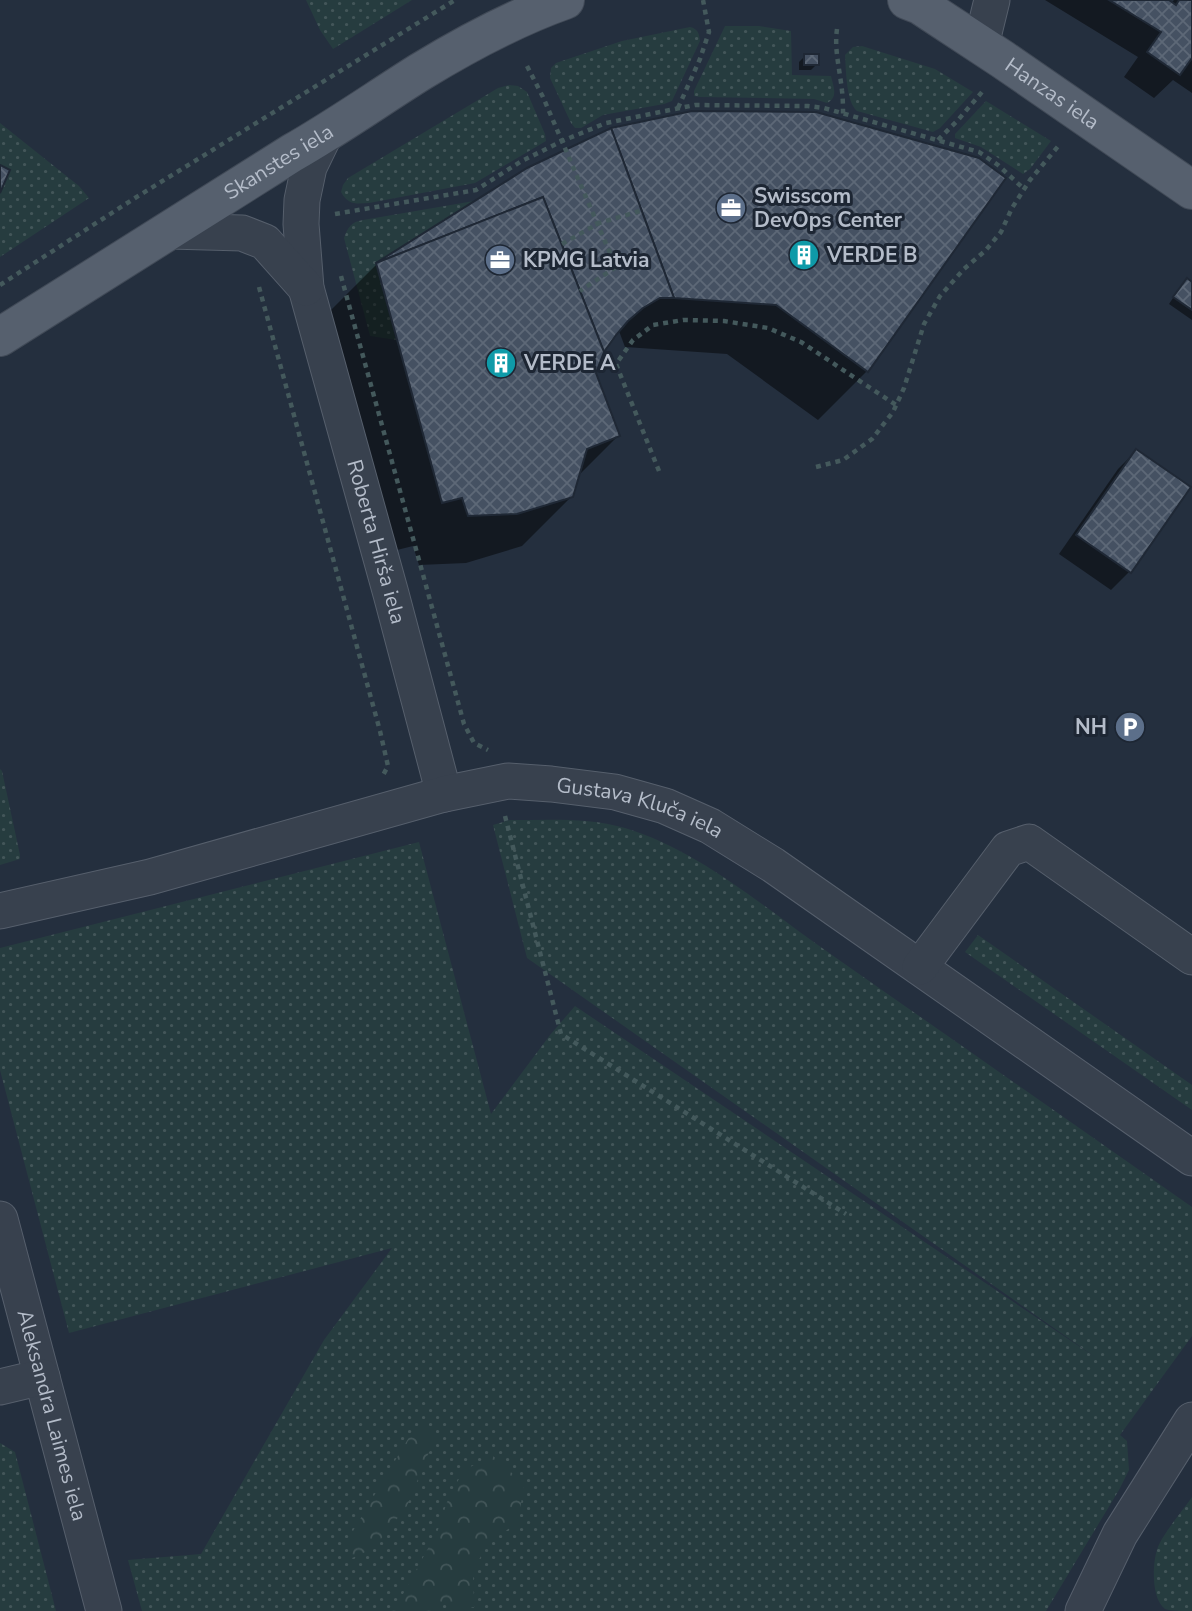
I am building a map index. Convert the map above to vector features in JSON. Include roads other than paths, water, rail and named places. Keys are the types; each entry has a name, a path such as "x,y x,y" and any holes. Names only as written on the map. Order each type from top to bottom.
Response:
{"main road":[{"name":"Skanstes iela","path":"0,337 420,72 477,39 537,10 565,0"},
{"name":"Hanzas iela","path":"913,2 981,45 1192,190"}],"street":[{"path":"981,45 992,0"},
{"name":"Roberta Hirša iela","path":"325,134 309,167 302,200 306,288 444,794"},
{"name":"Roberta Hirša iela","path":"170,231 242,233 265,242 306,288"},
{"name":"Gustava Kluča iela","path":"0,911 150,877 444,794 508,781 615,792 665,806 710,826 763,858 1192,1158"},
{"path":"920,967 1008,849 1029,842 1192,957"},
{"name":"Aleksandra Laimes iela","path":"0,1219 104,1611"},
{"path":"0,1387 42,1377"},
{"path":"1083,1611 1120,1534 1192,1420"}],"place":[{"name":"Swisscom DevOps Center","path":"731,208"},
{"name":"VERDE B","path":"804,255"},
{"name":"KPMG Latvia","path":"500,260"},
{"name":"VERDE A","path":"501,363"},
{"name":"NH","path":"1130,727"}]}
